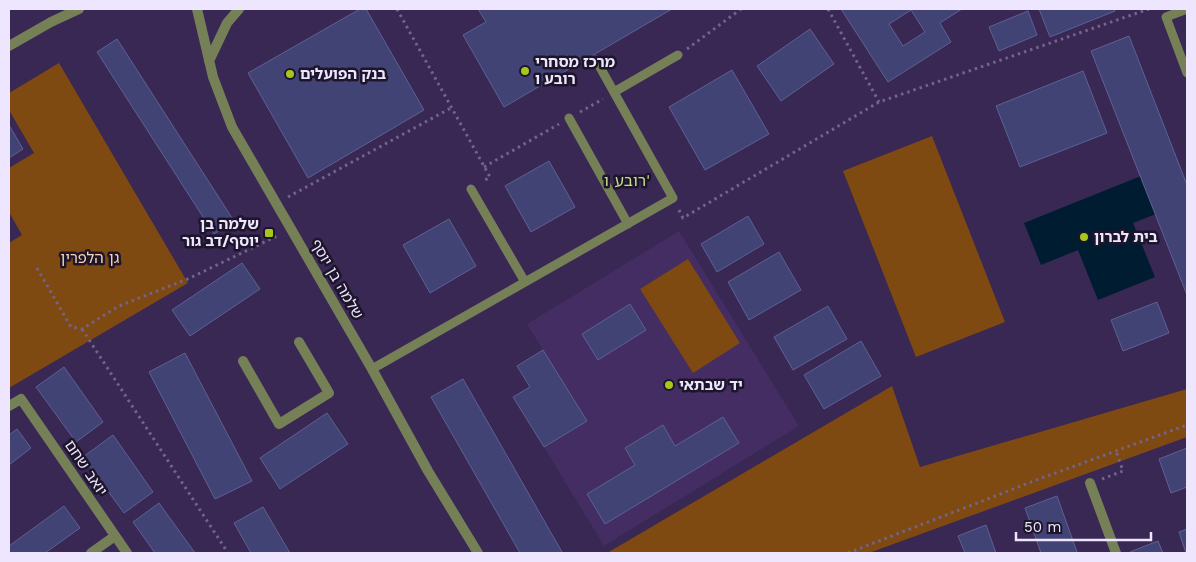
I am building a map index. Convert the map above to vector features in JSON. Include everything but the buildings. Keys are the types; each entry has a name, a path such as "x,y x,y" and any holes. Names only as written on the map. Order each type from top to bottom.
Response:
{"street":[{"path":"9,46 51,22 79,9"},
{"name":"שלמה בן יוסף","path":"197,9 213,77 232,127 428,470 478,553"},
{"path":"210,60 227,23 238,9"},
{"path":"242,361 278,424 329,393 299,342"},
{"name":"יואב שחם","path":"9,406 21,399 127,553"},
{"path":"1090,483 1116,553"},
{"path":"91,553 115,536"}],"lane":[{"path":"1187,9 1166,17 1187,73"},
{"path":"614,92 678,55"},
{"path":"372,369 673,198 596,60"},
{"path":"569,118 628,224"},
{"path":"470,189 525,282"}],"path":[{"path":"397,9 490,177 470,189"},
{"path":"678,55 741,9"},
{"path":"828,9 879,102"},
{"path":"673,198 683,218 879,102 1150,9"},
{"path":"484,167 614,92"},
{"path":"276,204 452,108"},
{"path":"37,268 71,327 82,329 119,306 190,278 291,230"},
{"path":"82,329 228,553"},
{"path":"848,553 1039,479 1187,425"},
{"path":"1090,483 1123,470 1116,450"}],"shaded area":[{"name":"יד שבתאי","path":"679,231 799,426 604,546 544,447 586,420 527,324"}],"green space":[{"name":"גן הלפרין","path":"59,63 188,283 9,388 9,243 22,235 9,212 9,168 34,153 9,110 9,93"},
{"path":"932,136 1005,322 916,357 843,171"},
{"path":"688,259 740,343 693,373 640,289"},
{"path":"892,386 920,467 1187,389 1187,437 869,553 607,553"}],"water":[{"name":"בית לברון","path":"1141,176 1156,214 1133,223 1155,277 1098,300 1078,250 1041,265 1024,223"}],"place":[{"name":"מרכז מסחרי רובע ו","path":"525,71"},
{"name":"בנק הפועלים","path":"290,74"},
{"name":"שלמה בן יוסף/דב גור","path":"269,233"},
{"name":"בית לברון","path":"1084,237"},
{"name":"יד שבתאי","path":"669,385"}],"district":[{"name":"רובע ו'","path":"627,180"}]}
